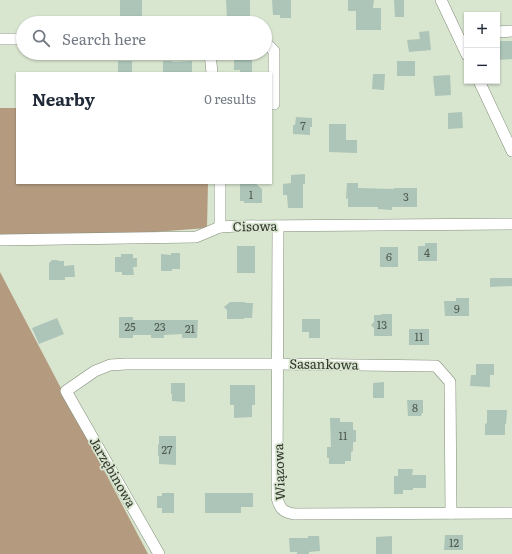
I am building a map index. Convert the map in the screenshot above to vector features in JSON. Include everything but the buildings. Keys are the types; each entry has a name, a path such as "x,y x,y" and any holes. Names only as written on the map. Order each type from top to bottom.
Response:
{"street":[{"path":"441,0 462,34 465,48"},
{"path":"500,32 512,31"},
{"path":"0,39 16,39"},
{"path":"272,49 274,51 274,104"},
{"path":"211,60 212,72"},
{"path":"480,84 512,151"},
{"path":"220,184 220,227"},
{"name":"Cisowa","path":"0,240 196,237 220,227 238,226 512,224"},
{"name":"Wiązowa","path":"278,226 277,498 281,509 288,513 294,514 512,513"},
{"name":"Sasankowa","path":"66,391 95,371 110,365 278,364 436,366 450,382 451,513"},
{"name":"Jarzębinowa","path":"66,391 159,554"}],"shaded area":[{"path":"0,108 16,108 16,184 208,184 207,228 61,239 0,241"},
{"path":"0,272 148,554 0,554"}]}
